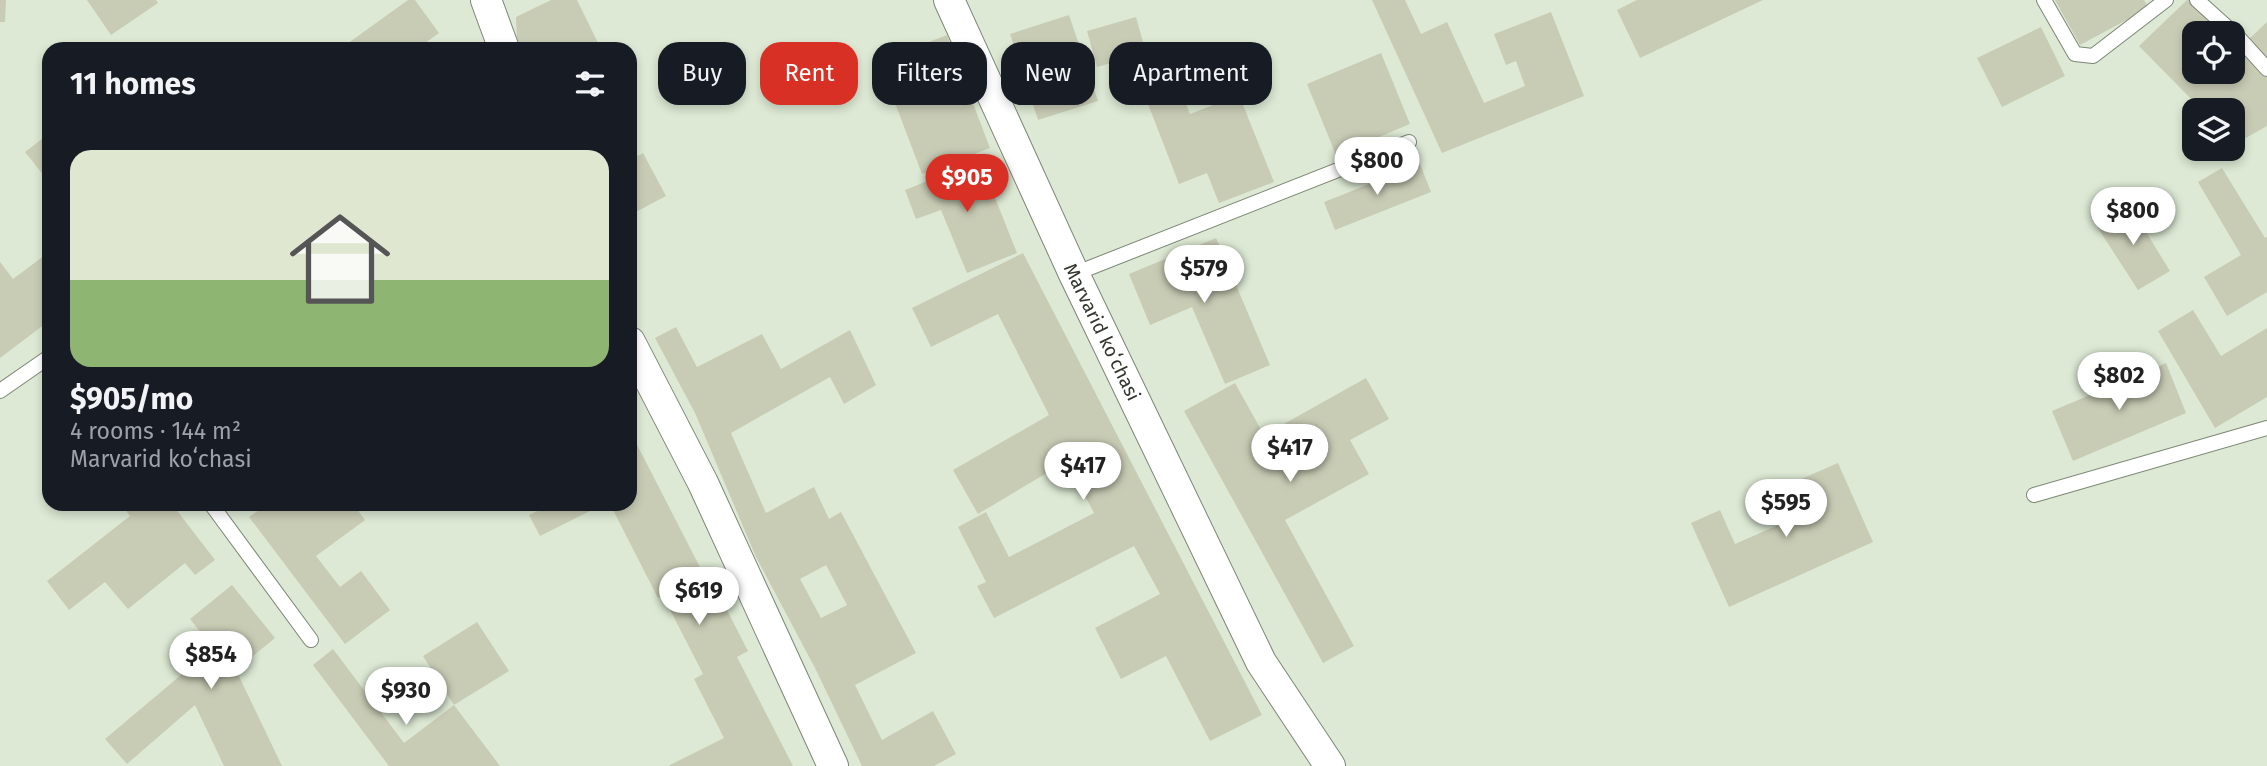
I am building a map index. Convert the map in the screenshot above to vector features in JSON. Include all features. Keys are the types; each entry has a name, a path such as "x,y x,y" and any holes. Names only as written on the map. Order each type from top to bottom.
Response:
{"street":[{"path":"486,0 501,42"},
{"name":"Marvarid koʻchasi","path":"949,0 1074,274 1261,662 1329,766"},
{"path":"637,355 703,483 833,766"}],"lane":[{"path":"2044,0 2075,54 2093,56 2166,0"},
{"path":"2197,0 2239,38 2267,69"},
{"path":"1074,274 1409,142"},
{"path":"0,391 42,362"},
{"path":"2034,495 2267,428"},
{"path":"216,511 312,640"}],"building":[{"path":"0,0 6,0 5,22 0,22"},
{"path":"87,0 156,0 158,3 111,35"},
{"path":"408,0 415,0 439,33 427,42 350,42"},
{"path":"551,0 577,0 598,42 517,42 516,17"},
{"path":"1372,0 1405,0 1421,34 1447,22 1484,103 1525,86 1516,61 1506,65 1494,34 1551,12 1584,96 1442,153"},
{"path":"1637,0 1763,0 1640,58 1617,10"},
{"path":"2055,0 2144,0 2149,8 2080,45"},
{"path":"2187,0 2192,0 2212,21 2182,21 2182,84 2245,84 2245,55 2267,78 2267,126 2245,138 2245,98 2190,98 2139,46"},
{"path":"1069,15 1078,42 1013,42 1010,34"},
{"path":"1136,17 1143,42 1109,42 1109,64 1097,67 1095,42 1090,42 1087,31"},
{"path":"2267,22 2267,62 2247,41"},
{"path":"2041,27 2065,76 2002,107 1977,58"},
{"path":"947,35 950,42 929,42"},
{"path":"1381,53 1410,124 1336,155 1307,84"},
{"path":"896,105 974,105 990,148 922,174"},
{"path":"1033,105 1085,105 1038,120"},
{"path":"1148,105 1186,105 1190,114 1213,105 1243,105 1274,182 1219,203 1207,173 1179,184"},
{"path":"42,139 42,173 25,152"},
{"path":"643,153 666,196 637,211 637,156"},
{"path":"980,160 1017,253 967,273 941,210 916,219 905,190"},
{"path":"1420,164 1431,192 1335,230 1324,202"},
{"path":"2222,168 2265,238 2267,237 2267,292 2227,316 2204,277 2241,255 2198,182"},
{"path":"2129,204 2170,271 2138,290 2096,225"},
{"path":"1216,238 1270,365 1225,384 1192,307 1150,325 1129,274"},
{"path":"1023,253 1262,715 1210,741 1166,656 1121,679 1095,628 1160,594 1134,546 994,618 977,586 986,582 958,527 986,512 1009,557 1094,513 1067,461 978,514 953,470 1049,415 998,314 931,347 912,308"},
{"path":"42,257 42,326 0,358 0,262 13,279"},
{"path":"2193,310 2221,356 2267,328 2267,397 2215,428 2158,331"},
{"path":"676,327 697,367 762,334 781,369 850,330 876,385 844,404 830,377 731,433 766,513 814,487 829,519 841,512 916,653 855,685 882,740 933,711 956,754 934,766 862,766 815,668 756,557 695,413 655,338","holes":["826,565 847,605 821,618 800,579"]},
{"path":"2166,363 2186,413 2073,461 2052,411"},
{"path":"1366,378 1389,419 1350,440 1369,474 1285,520 1354,646 1323,663 1184,411 1235,383 1264,435"},
{"path":"637,445 704,575 708,573 748,651 737,657 793,766 668,766 724,738 694,679 703,674 663,596 658,598 614,511 637,511"},
{"path":"1838,463 1873,542 1729,607 1691,523 1720,510 1735,544 1806,513 1792,483"},
{"path":"126,511 177,511 215,560 195,575 185,563 128,609 105,582 69,610 47,581 130,516"},
{"path":"257,511 358,511 365,520 316,556 340,587 361,571 390,610 345,644 249,517"},
{"path":"537,511 590,511 540,536 529,515"},
{"path":"232,585 275,638 236,670 282,766 224,766 195,705 127,764 105,739 213,648 190,619"},
{"path":"477,622 509,671 454,705 423,656"},
{"path":"333,649 404,743 454,705 500,766 389,766 313,665"}]}
